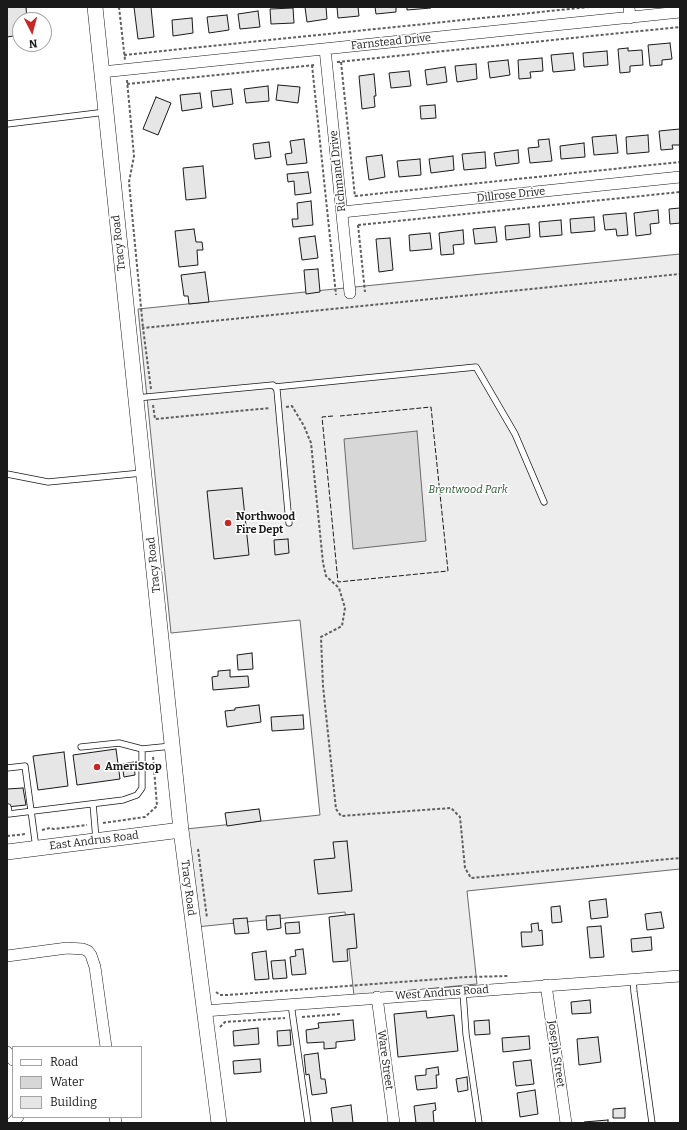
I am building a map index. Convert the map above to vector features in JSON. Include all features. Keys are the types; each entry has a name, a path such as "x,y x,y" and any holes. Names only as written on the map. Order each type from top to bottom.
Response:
{"street":[{"name":"Tracy Road","path":"96,7 106,112 146,397 144,473 181,830 219,1123"},
{"name":"Farnstead Drive","path":"102,72 325,49 629,12 680,12"},
{"name":"Richmand Drive","path":"325,49 350,293"},
{"name":"Dillrose Drive","path":"342,212 680,177"},
{"name":"East Andrus Road","path":"7,852 181,830"},
{"path":"7,956 67,948 83,949 88,951 95,967 106,1046"},
{"name":"West Andrus Road","path":"204,1011 377,997 680,976"},
{"name":"Joseph Street","path":"546,986 566,1123"},
{"name":"Ware Street","path":"377,997 394,1123"}],"lane":[{"path":"7,124 106,112"},
{"path":"146,397 273,385 275,387 476,367 515,434 544,502"},
{"path":"275,387 277,390 289,523"},
{"path":"7,474 48,482 144,473"},
{"path":"81,747 119,743 142,749 172,746"},
{"path":"8,807 8,814 123,800 137,795 142,788 142,749"},
{"path":"7,768 25,766 36,848"},
{"path":"93,804 96,840"},
{"path":"633,979 652,1123"},
{"path":"463,991 466,1034 479,1123"},
{"path":"291,1004 308,1123"}],"path":[{"path":"119,7 134,156 129,182 144,328 146,397 152,419"},
{"path":"124,56 589,7"},
{"path":"127,84 680,27"},
{"path":"341,62 357,211"},
{"path":"312,65 336,295"},
{"path":"355,196 680,162"},
{"path":"365,292 358,225 680,192"},
{"path":"144,328 680,274"},
{"path":"153,404 155,419 270,408"},
{"path":"285,407 292,406 304,426 311,443 323,563 326,576 339,588 345,608 342,626 321,637 323,686 336,809 341,816 452,808 460,817 465,868 471,878 680,858"},
{"path":"198,849 208,925"},
{"path":"215,991 217,994 223,996 467,977 512,976"},
{"path":"219,1030 225,1022 348,1013"}],"shaded area":[{"name":"Brentwood Park","path":"680,254 680,869 467,891 477,984 354,996 345,912 196,927 186,829 320,815 300,620 171,633 138,309"}],"water":[{"path":"417,431 426,541 353,549 344,439"}],"building":[{"path":"7,7 26,7 26,12 12,12 12,36 7,37"},
{"path":"134,7 151,7 154,37 138,39"},
{"path":"305,7 326,7 327,19 307,22"},
{"path":"337,7 358,7 359,16 338,18"},
{"path":"375,7 396,7 396,12 376,14"},
{"path":"407,7 431,7 431,8 407,10"},
{"path":"293,8 294,23 271,24 270,9"},
{"path":"258,11 260,27 240,29 238,14"},
{"path":"227,15 229,30 209,33 207,17"},
{"path":"192,18 193,33 173,36 172,20"},
{"path":"670,43 672,59 662,60 662,65 650,66 648,45"},
{"path":"628,48 628,51 642,50 643,65 630,66 630,72 620,73 618,49"},
{"path":"607,51 608,65 584,67 583,53"},
{"path":"573,53 575,70 553,72 551,55"},
{"path":"542,58 543,71 530,72 531,78 519,79 518,60"},
{"path":"508,60 510,75 490,78 488,62"},
{"path":"476,64 477,79 457,82 455,66"},
{"path":"445,67 447,82 427,85 425,70"},
{"path":"409,71 411,86 391,88 389,73"},
{"path":"374,74 376,96 374,96 375,107 362,109 359,76"},
{"path":"278,85 300,87 298,103 276,100"},
{"path":"268,86 269,101 246,103 244,89"},
{"path":"231,89 233,104 213,107 211,91"},
{"path":"200,93 202,108 182,111 180,95"},
{"path":"156,97 171,103 158,135 143,129"},
{"path":"435,105 436,118 421,119 420,106"},
{"path":"680,129 680,145 672,145 673,149 661,150 659,131"},
{"path":"616,135 618,153 594,155 592,137"},
{"path":"648,135 649,152 627,154 626,137"},
{"path":"304,139 307,163 287,165 285,154 292,153 290,141"},
{"path":"549,139 552,161 530,163 528,148 539,147 538,140"},
{"path":"269,142 271,157 255,159 253,144"},
{"path":"584,143 585,157 561,159 560,146"},
{"path":"518,150 519,163 496,166 494,153"},
{"path":"485,152 486,168 464,170 462,154"},
{"path":"382,155 385,177 369,180 366,157"},
{"path":"453,156 454,170 431,173 429,159"},
{"path":"420,159 421,175 399,177 397,161"},
{"path":"203,166 206,198 186,200 183,168"},
{"path":"308,172 311,193 295,195 294,181 288,182 287,174"},
{"path":"311,201 313,225 293,227 292,219 298,219 297,203"},
{"path":"680,208 680,223 670,224 669,209"},
{"path":"658,210 659,223 650,224 651,234 636,236 634,213"},
{"path":"626,213 628,235 617,236 616,229 605,230 603,215"},
{"path":"594,217 595,231 571,233 570,219"},
{"path":"561,220 562,235 540,237 539,222"},
{"path":"529,224 530,237 506,240 505,226"},
{"path":"495,227 497,242 475,244 473,229"},
{"path":"194,229 196,242 202,242 203,250 197,250 198,265 179,267 175,231"},
{"path":"463,230 464,244 453,245 454,254 441,255 439,233"},
{"path":"430,233 432,249 410,251 409,235"},
{"path":"315,236 318,258 302,260 299,238"},
{"path":"390,238 393,270 379,272 376,239"},
{"path":"318,269 320,292 306,294 304,270"},
{"path":"205,272 209,302 189,304 188,296 184,296 181,275"},
{"name":"Northwood Fire Dept","path":"242,488 249,555 214,559 207,491"},
{"path":"288,539 289,553 275,555 274,540"},
{"path":"252,653 253,669 238,670 237,655"},
{"path":"230,670 230,677 248,676 249,687 213,690 212,677 218,676 218,671"},
{"path":"259,705 261,722 227,727 225,711 235,710 235,708"},
{"path":"303,715 304,729 272,731 271,717"},
{"path":"116,749 120,779 77,785 73,755"},
{"path":"64,752 68,786 38,790 33,756"},
{"path":"134,762 135,775 124,777 122,764"},
{"path":"23,788 26,805 7,807 7,789"},
{"path":"259,809 261,821 227,826 225,813"},
{"path":"347,841 352,891 318,894 314,860 335,858 333,842"},
{"path":"606,899 608,917 591,919 589,901"},
{"path":"560,906 562,922 552,923 551,907"},
{"path":"661,912 664,928 647,930 645,914"},
{"path":"354,914 357,948 347,949 348,961 333,962 329,917"},
{"path":"280,915 281,928 267,930 266,916"},
{"path":"247,918 249,933 235,934 233,919"},
{"path":"299,922 300,933 286,934 285,923"},
{"path":"538,923 539,931 542,930 543,945 522,947 521,932 532,932 531,924"},
{"path":"601,926 604,957 590,958 587,927"},
{"path":"651,937 652,950 632,952 631,939"},
{"path":"303,949 306,974 292,975 290,957 296,956 295,950"},
{"path":"266,951 269,979 255,980 252,953"},
{"path":"285,960 287,978 273,979 271,961"},
{"path":"590,1000 591,1013 572,1014 571,1002"},
{"path":"426,1011 427,1018 454,1015 458,1051 398,1057 394,1014"},
{"path":"353,1020 355,1040 336,1042 336,1048 324,1049 324,1042 307,1043 306,1030 319,1028 318,1023"},
{"path":"489,1020 490,1034 475,1035 474,1021"},
{"path":"258,1028 259,1044 234,1046 233,1031"},
{"path":"290,1030 291,1045 278,1046 277,1031"},
{"path":"529,1036 530,1049 503,1052 502,1038"},
{"path":"598,1037 601,1062 579,1065 577,1039"},
{"path":"318,1053 321,1079 325,1079 327,1093 312,1095 309,1074 306,1075 304,1055"},
{"path":"260,1059 261,1072 234,1074 233,1061"},
{"path":"531,1060 534,1084 516,1086 513,1062"},
{"path":"438,1067 439,1075 436,1075 437,1088 417,1090 415,1076 426,1075 426,1069"},
{"path":"467,1077 468,1090 458,1092 456,1079"},
{"path":"535,1090 538,1114 520,1117 517,1093"},
{"path":"435,1103 436,1110 433,1111 434,1123 416,1123 414,1106"},
{"path":"351,1105 353,1123 333,1123 331,1108"},
{"path":"625,1108 625,1118 613,1118 613,1109"},
{"path":"608,1120 608,1123 584,1123 584,1122"}],"fence":[{"path":"333,416 322,417 338,582 448,571 431,407 340,416"}],"place":[{"name":"Northwood Fire Dept","path":"228,523"},
{"name":"AmeriStop","path":"97,767"}]}
